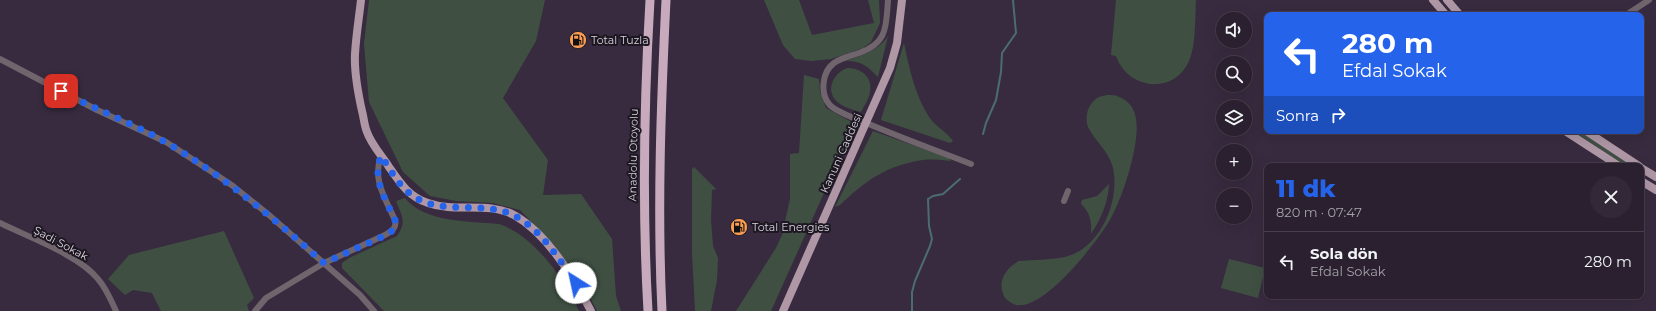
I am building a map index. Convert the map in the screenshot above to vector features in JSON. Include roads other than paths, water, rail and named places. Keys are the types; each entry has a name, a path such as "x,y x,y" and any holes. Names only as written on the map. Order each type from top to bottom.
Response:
{"highway":[{"name":"Anadolu Otoyolu","path":"648,311 645,261 644,146 650,0"},
{"path":"662,311 660,222 662,99 666,0"}],"main road":[{"path":"361,0 355,55 358,89 367,132 381,156 403,187 414,196 427,203 442,207 479,206 496,209 514,215 530,226 543,239 576,283 591,311"},
{"name":"Kanuni Caddesi","path":"783,311 890,68 897,43 902,0"},
{"path":"1433,0 1443,12"},
{"path":"1447,0 1457,12"},
{"path":"1570,134 1614,163"},
{"path":"1590,134 1634,163"},
{"path":"1644,170 1656,178"},
{"path":"1644,182 1656,190"}],"street":[{"path":"888,0 885,30 879,42 864,51 845,57 834,63 829,69 823,83 829,105 848,116 903,139 971,164"},
{"path":"1631,12 1649,0"},
{"path":"0,59 97,110 146,132 184,154 233,186 254,202 324,263 360,295 374,311"},
{"path":"255,311 266,298 324,263 386,235 394,229 396,224 395,220 378,180 378,168 381,156"},
{"path":"1064,201 1068,191"},
{"name":"Şadi Sokak","path":"0,223 71,258 90,270 105,288 116,311"}],"waterway":[{"path":"983,134 996,100 1001,72 1002,53 1016,33 1013,0"},
{"path":"912,311 912,292 915,281 932,239 929,226 928,199 933,196 943,194 960,179"}],"place":[{"name":"Total Tuzla","path":"578,40"},
{"name":"Total Energies","path":"739,227"}]}
